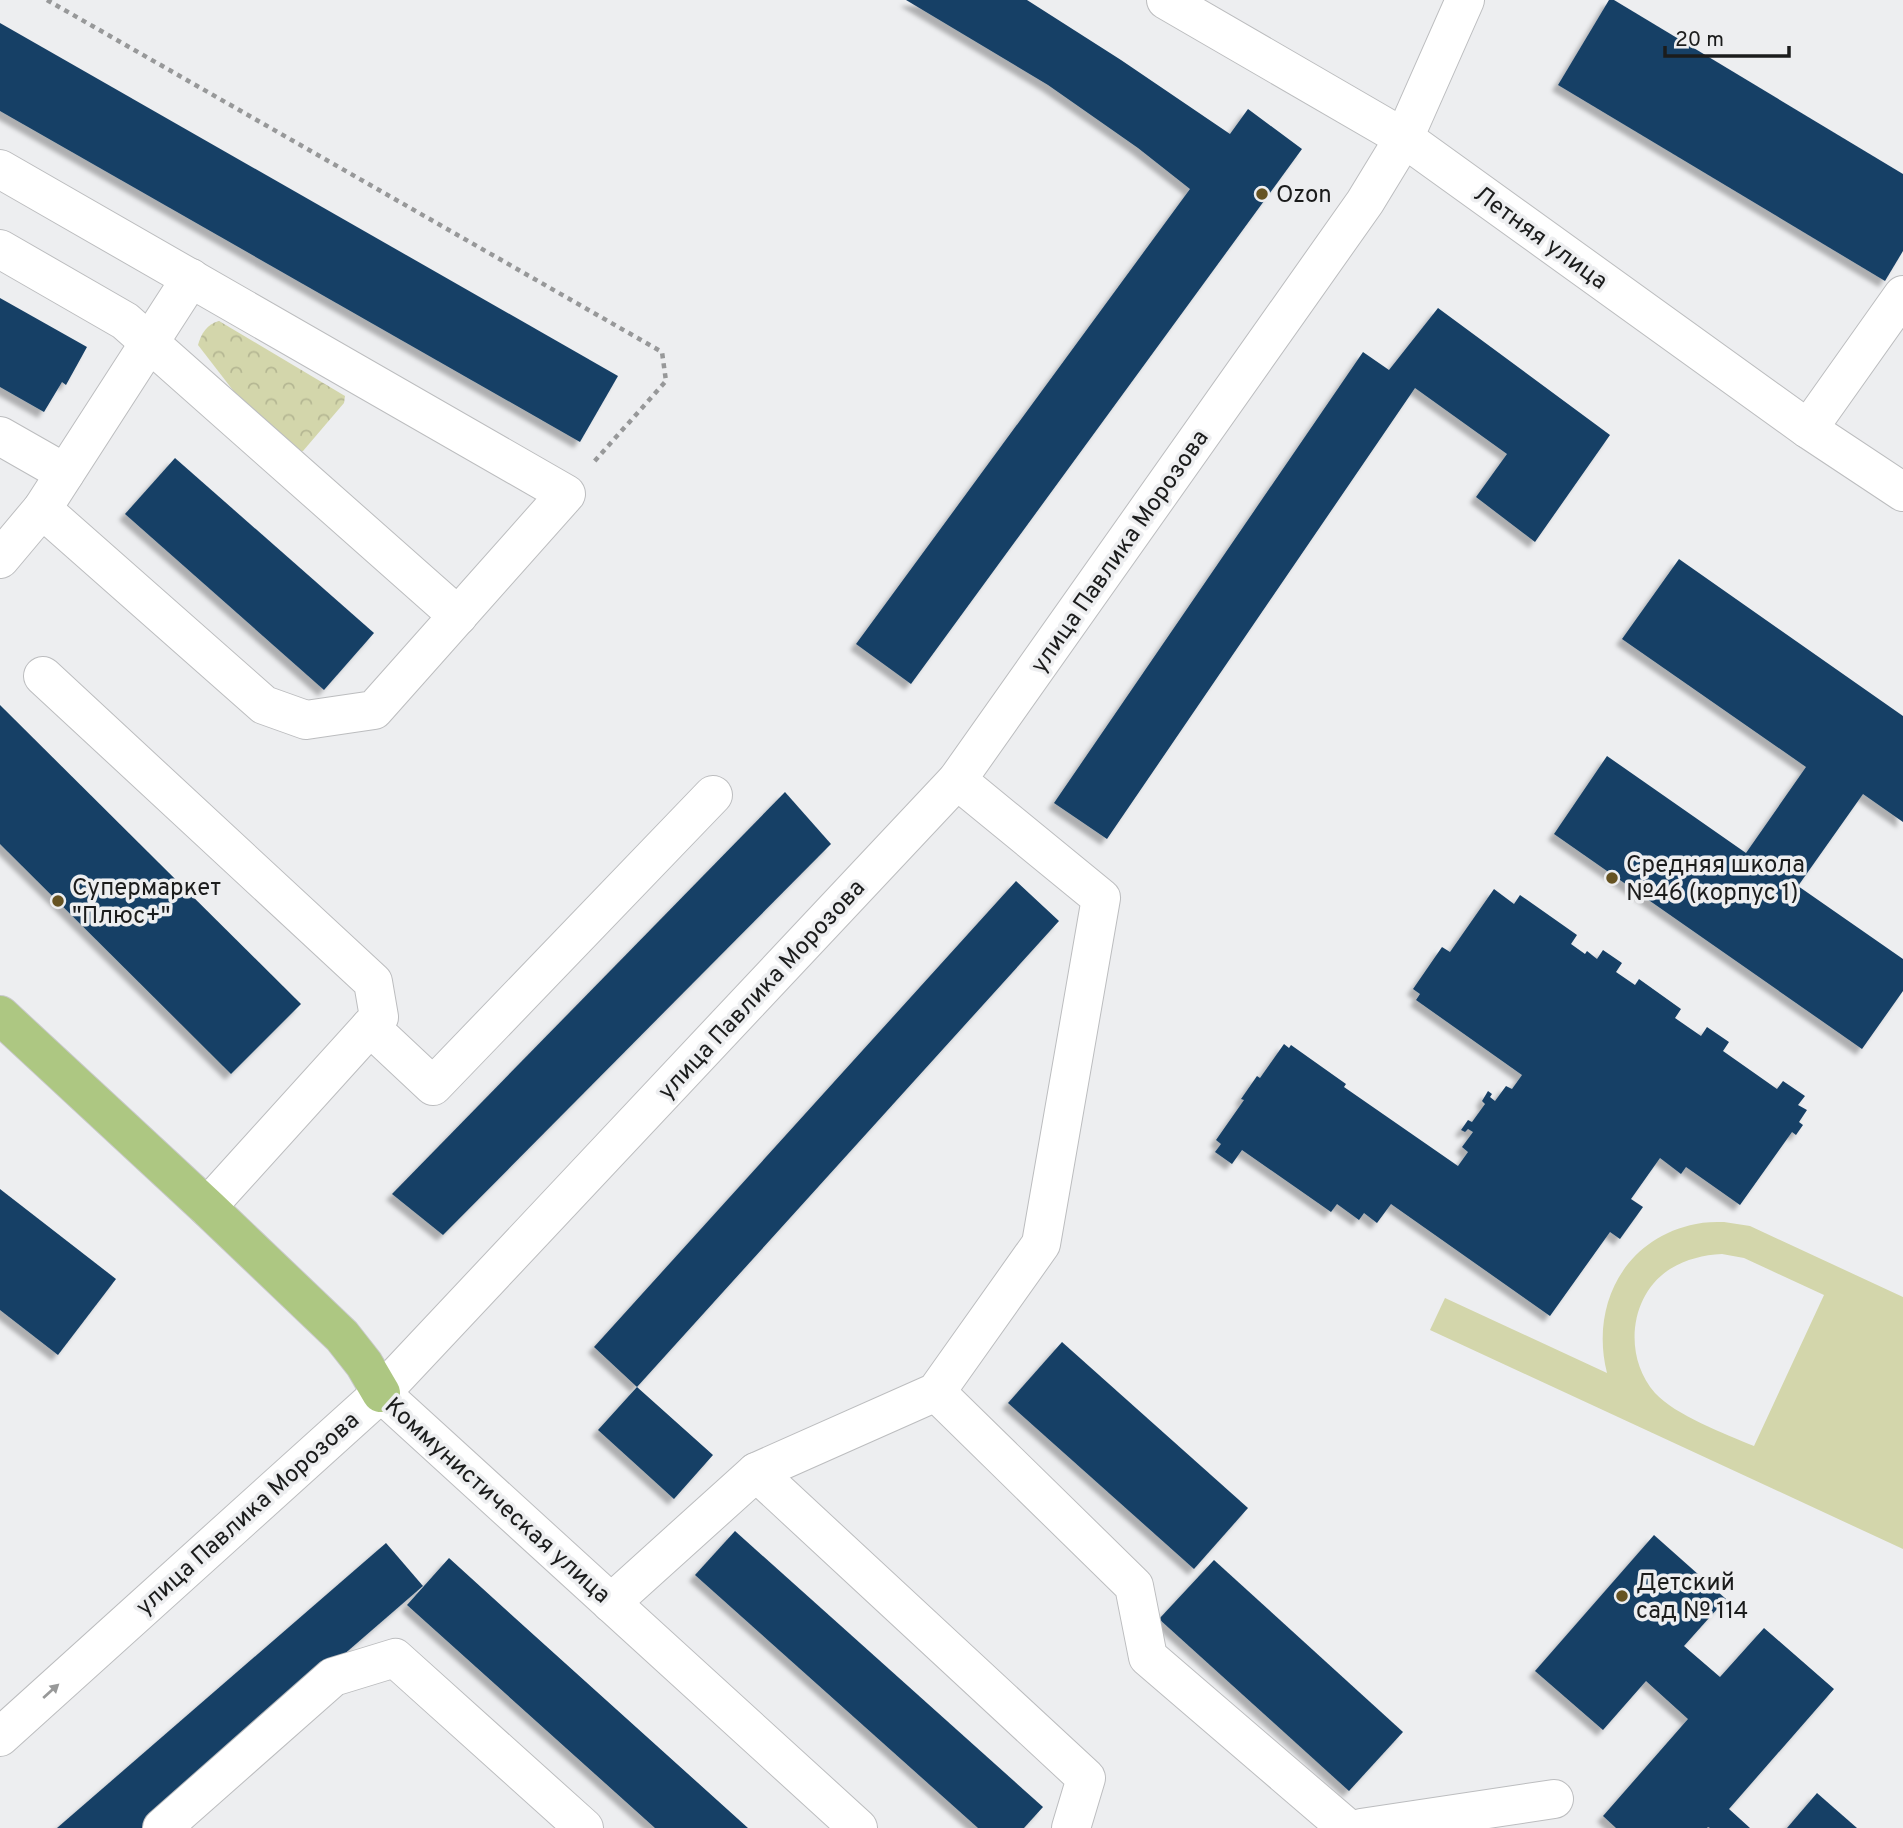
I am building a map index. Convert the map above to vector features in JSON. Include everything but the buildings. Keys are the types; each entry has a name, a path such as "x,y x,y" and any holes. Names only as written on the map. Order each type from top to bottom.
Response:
{"main road":[{"name":"Коммунистическая улица","path":"0,1015 342,1336 365,1364 381,1393"}],"street":[{"name":"Летняя улица","path":"1166,0 1404,138 1808,429 1903,492"},
{"name":"улица Павлика Морозова","path":"0,1737 381,1393 957,780 1365,202 1404,138 1465,0"},
{"path":"0,169 566,494 374,710 306,720 264,705 42,509"},
{"path":"0,249 125,321 458,616"},
{"path":"0,559 42,509 191,278"},
{"path":"1808,429 1903,295"},
{"path":"0,436 65,473"},
{"path":"43,676 373,982 379,1017 207,1207"},
{"path":"611,1603 756,1472 936,1392 1041,1244 1101,898 957,780"},
{"path":"370,1027 433,1086 713,795"},
{"path":"936,1392 1134,1586 1148,1657 1347,1828"},
{"name":"Коммунистическая улица","path":"381,1393 858,1828"},
{"path":"756,1472 1086,1778 1071,1828"},
{"path":"182,1822 333,1677 395,1657 584,1828"},
{"path":"1361,1828 1554,1799"}],"path":[{"path":"47,0 662,352 666,381 566,494"}],"green space":[{"path":"219,321 345,396 344,403 303,451 294,453 242,402 198,345 205,330"},
{"path":"1706,1222 1750,1226 1903,1297 1903,1549 1430,1330 1445,1298 1607,1373 1603,1348 1604,1323 1609,1300 1618,1279 1632,1260 1649,1244 1671,1232","holes":["1722,1254 1744,1258 1824,1295 1754,1446 1701,1423 1664,1401 1645,1378 1635,1345 1639,1310 1656,1280 1670,1269 1708,1255"]}],"place":[{"name":"Ozon","path":"1262,194"},
{"name":"Средняя школа №46 (корпус 1)","path":"1612,878"},
{"name":"Супермаркет \"Плюс+\"","path":"58,901"},
{"name":"Детский сад № 114","path":"1622,1596"}]}
